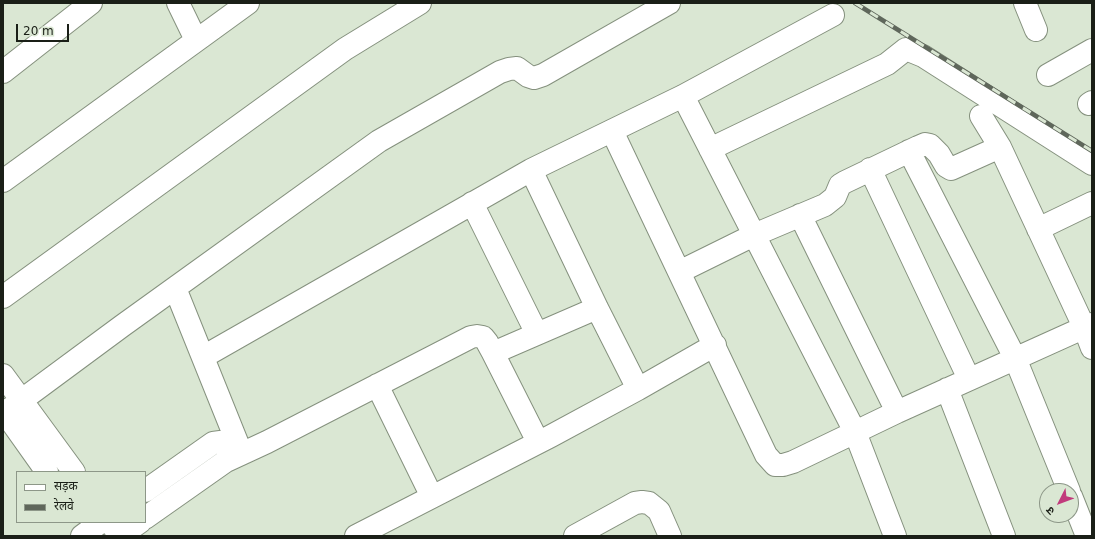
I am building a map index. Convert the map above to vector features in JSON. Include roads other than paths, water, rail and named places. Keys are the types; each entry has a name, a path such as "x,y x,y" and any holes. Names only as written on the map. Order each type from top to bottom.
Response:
{"street":[{"path":"3,72 91,3"},
{"path":"178,3 196,40"},
{"path":"3,181 248,3"},
{"path":"3,297 345,50 420,3"},
{"path":"8,409 379,141 509,68 516,68 534,78 543,75 669,3"},
{"path":"1025,3 1036,30"},
{"path":"203,356 531,170 683,96 833,15"},
{"path":"710,149 887,64 906,49 923,56 1092,164"},
{"path":"1048,75 1092,50"},
{"path":"683,96 855,432 894,536"},
{"path":"981,116 1000,147 1038,229 1088,326 1092,348"},
{"path":"612,131 766,455 775,464 783,465 793,462 897,412 1088,326"},
{"path":"679,272 754,235 830,201 835,197 840,185 870,169 925,144 930,145 939,154 946,166 951,169 1000,147"},
{"path":"909,151 1015,358 1066,483"},
{"path":"870,169 969,379"},
{"path":"531,170 597,308 638,389"},
{"path":"472,203 537,334"},
{"path":"1038,229 1092,203"},
{"path":"800,215 897,412"},
{"path":"175,288 243,449"},
{"path":"493,353 597,308"},
{"path":"146,517 243,449 267,442 472,337 477,336 487,342 538,442"},
{"path":"356,536 638,389 715,345"},
{"path":"3,375 8,409 46,471"},
{"path":"377,385 432,497"},
{"path":"948,389 1004,536"},
{"path":"8,409 73,471"},
{"path":"146,490 213,443 228,441 243,449"},
{"path":"575,536 635,503 642,502 649,503 659,511 670,536"},
{"path":"1079,516 1087,536"},
{"path":"111,523 120,536 139,523"}],"railway":[{"path":"855,3 1092,151"}]}
